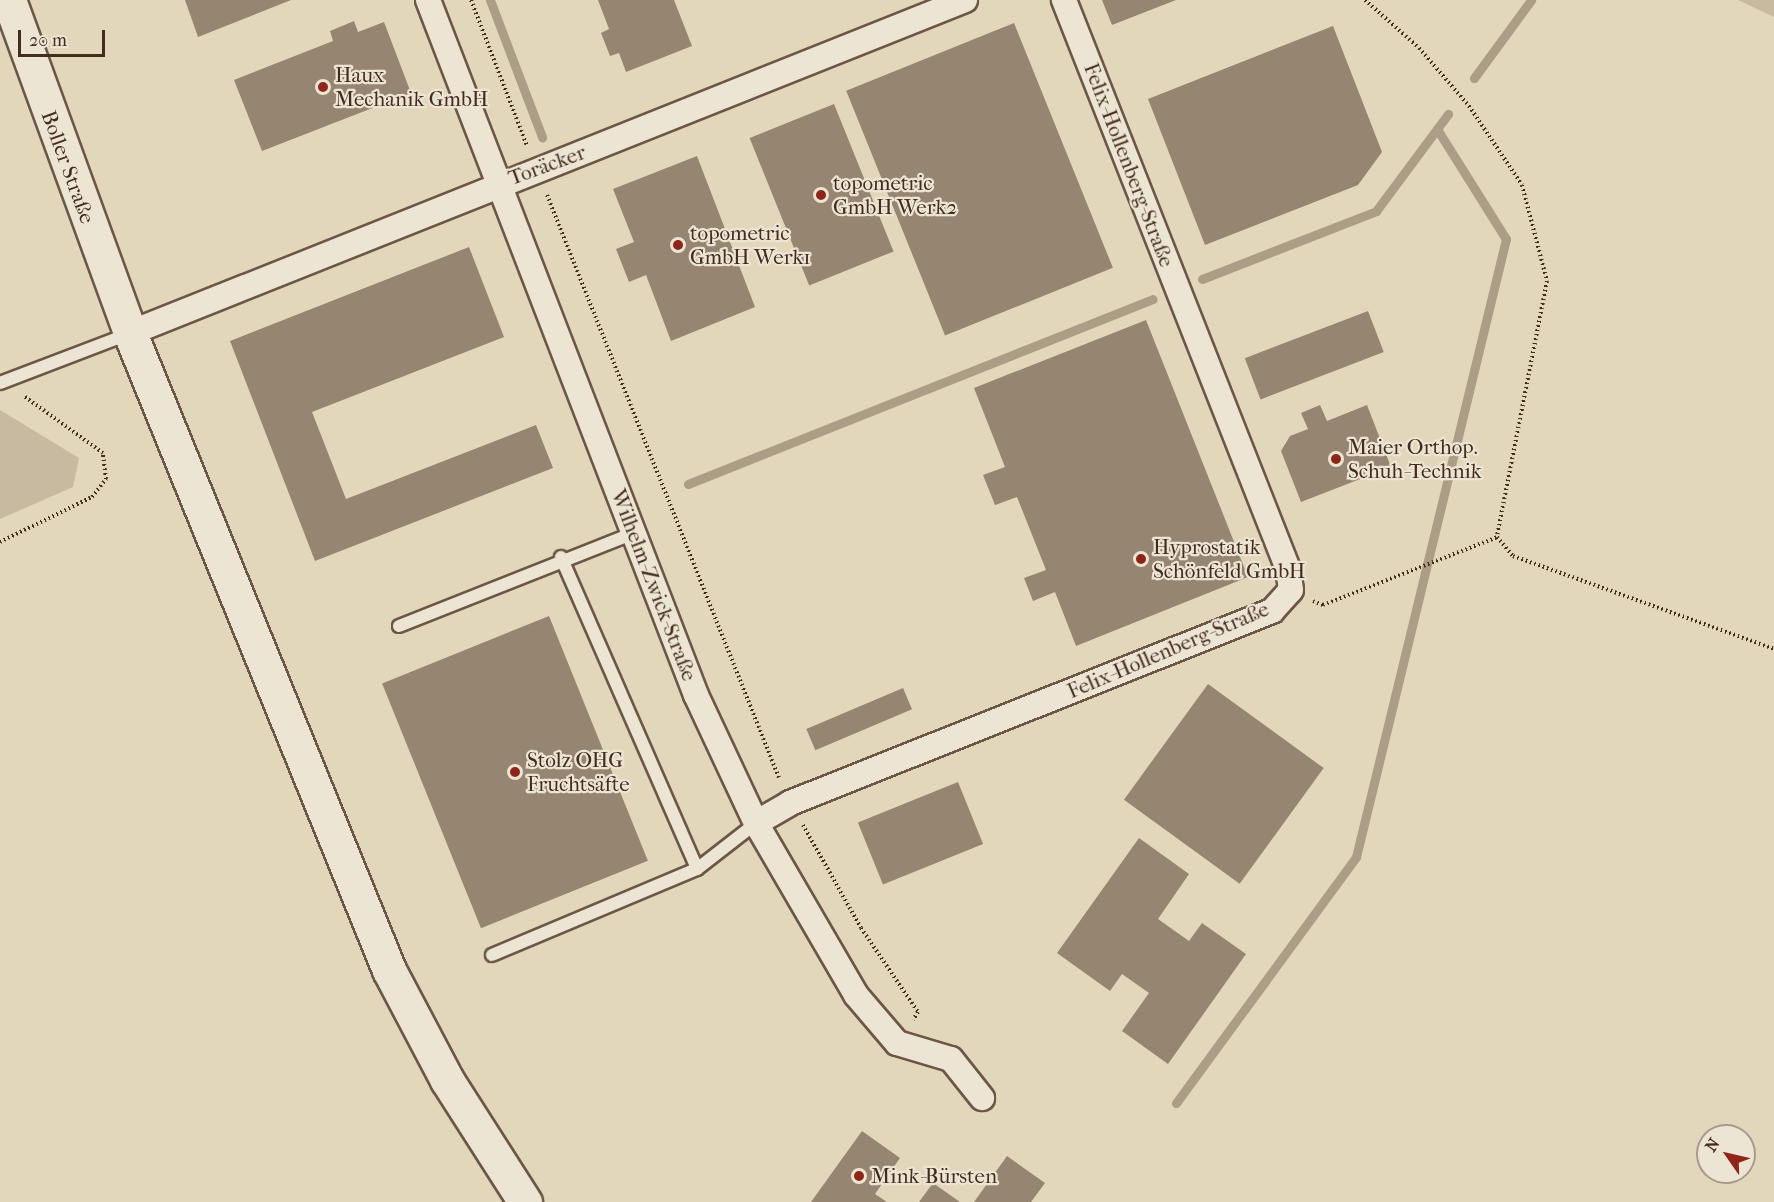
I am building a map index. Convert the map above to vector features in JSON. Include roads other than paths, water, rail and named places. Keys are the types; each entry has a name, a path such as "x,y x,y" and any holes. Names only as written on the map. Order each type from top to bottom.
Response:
{"main road":[{"name":"Boller Straße","path":"9,0 130,333 389,970 447,1080 525,1202"}],"street":[{"name":"Wilhelm-Zwick-Straße","path":"429,0 497,183 696,695 756,823 856,995 897,1043 951,1059 982,1098"},
{"name":"Toräcker","path":"130,333 497,183 537,171 965,0"},
{"name":"Felix-Hollenberg-Straße","path":"756,823 790,803 1272,610 1291,590 1288,569 1064,0"}],"lane":[{"path":"2,382 130,333"},
{"path":"399,626 561,558 634,533"},
{"path":"561,558 696,869"},
{"path":"492,955 696,869 756,823"}],"waterway":[{"path":"490,0 542,137"},
{"path":"1474,78 1531,0"},
{"path":"1202,279 1376,211 1448,114"},
{"path":"1176,1103 1356,857 1506,239 1437,129"},
{"path":"688,484 1152,299"}],"place":[{"name":"Haux Mechanik GmbH","path":"323,87"},
{"name":"topometric GmbH Werk2","path":"821,195"},
{"name":"topometric GmbH Werk1","path":"678,245"},
{"name":"Maier Orthop. Schuh-Technik","path":"1336,459"},
{"name":"Hyprostatik Schönfeld GmbH","path":"1141,559"},
{"name":"Stolz OHG Fruchtsäfte","path":"515,772"},
{"name":"Mink-Bürsten","path":"859,1176"}]}
